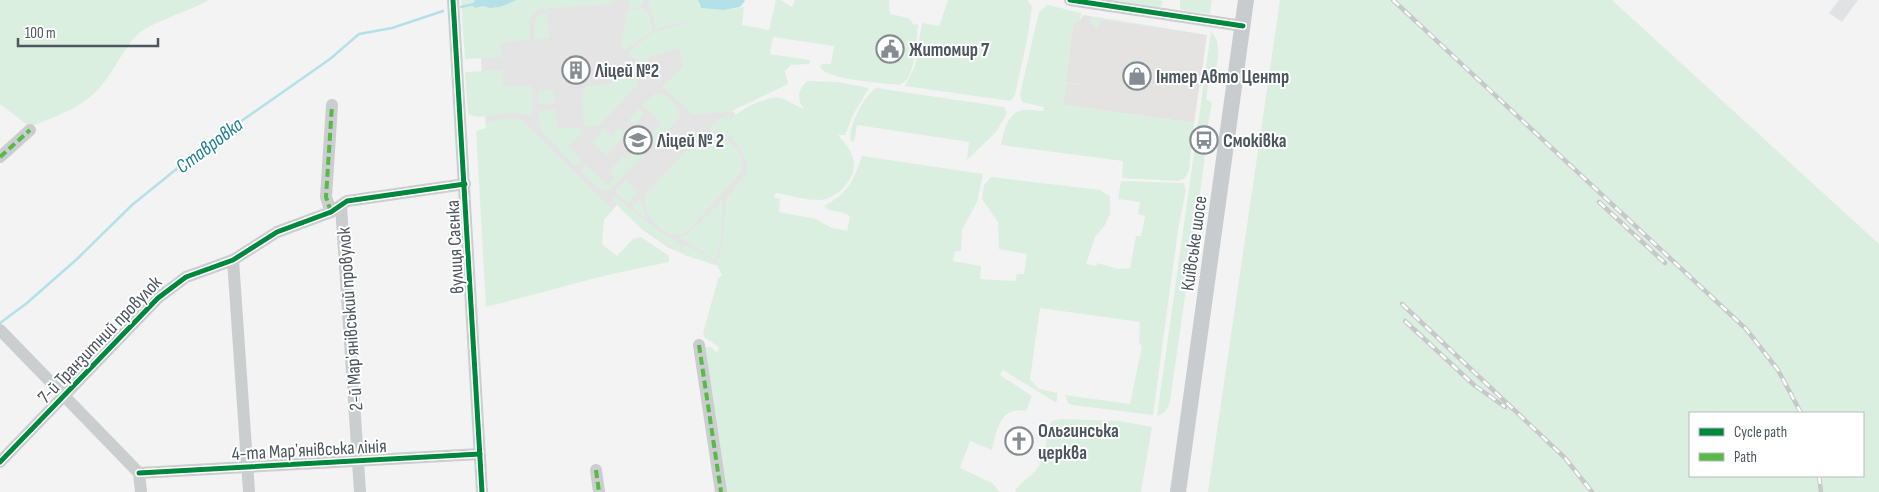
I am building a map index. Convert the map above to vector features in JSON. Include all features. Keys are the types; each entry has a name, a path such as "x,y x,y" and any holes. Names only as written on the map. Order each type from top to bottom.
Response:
{"main road":[{"name":"Київське шосе","path":"1178,492 1246,0"}],"street":[{"name":"вулиця Саєнка","path":"452,0 465,184 482,492"},
{"path":"1070,0 1243,26"},
{"name":"2-й Марʼянівський провулок","path":"332,105 326,197 336,209 360,492"},
{"path":"0,156 30,130"},
{"name":"7-й Транзитний провулок","path":"0,462 168,287 186,277 233,260 277,232 336,209 347,201 465,184"},
{"path":"233,260 249,492"},
{"name":"7-й Транзитний провулок","path":"0,330 140,473"},
{"path":"699,345 721,492"},
{"name":"4-та Марʼянівська лінія","path":"140,473 480,454"},
{"path":"596,470 598,492"},
{"path":"140,473 140,492"}],"shaded area":[{"name":"Ліцей № 2","path":"524,0 686,0 715,103 735,113 749,151 759,188 722,265 715,265 669,248 643,230 617,205 604,219 486,129 478,18"},
{"path":"1839,0 1858,0 1842,22 1829,13"},
{"path":"1083,15 1207,35 1194,123 1063,105 1073,23 1081,19"}],"green space":[{"path":"0,0 209,0 143,30 132,40 97,91 70,110 30,127 0,104"},
{"path":"461,0 475,0 473,3 475,8 483,6 490,8 500,7 517,0 617,0 609,4 537,9 529,20 530,40 500,42 501,57 465,59"},
{"path":"630,0 644,0 642,6 629,10"},
{"path":"648,0 698,0 699,6 724,10 744,7 742,25 769,30 776,0 781,0 792,7 795,0 889,0 890,14 909,18 914,25 918,24 912,68 905,82 899,85 844,78 833,75 820,67 822,64 831,64 834,46 773,37 770,54 810,60 809,64 791,65 785,71 788,84 730,112 692,114 662,86 683,67 680,48 647,57 650,70 658,68 662,79 659,82 628,53 652,33 687,23 686,21 656,29"},
{"path":"948,0 1027,0 1032,6 1028,35 1015,95 1011,101 905,86 915,66 922,23 939,26"},
{"path":"1113,0 1163,1 1161,6 1157,7"},
{"path":"1180,0 1212,0 1210,14 1182,10 1180,8"},
{"path":"1280,0 1612,0 1879,244 1879,492 1208,492"},
{"path":"1047,5 1082,13 1079,21 1073,23 1066,82 1090,85 1066,84 1063,105 1194,123 1189,170 1185,178 1178,181 1122,178 1123,161 1001,145 1006,125 1011,116 1025,110 1043,111 1044,107 1022,102 1020,94 1039,12"},
{"path":"643,8 648,12 653,30 625,50 621,45 627,12"},
{"path":"547,13 549,38 535,39 534,25 536,19 538,16"},
{"path":"1091,17 1152,27 1100,20 1098,28 1091,22"},
{"path":"1211,32 1217,42 1218,56 1213,84 1208,84 1206,99 1212,103 1206,134 1201,134 1200,143 1205,146 1204,164 1170,401 1164,413 1157,416"},
{"path":"502,70 503,87 532,86 532,115 512,113 482,117 468,114 465,72"},
{"path":"633,71 639,76 638,85 599,125 584,127 582,92 586,86 612,84 612,73"},
{"path":"808,81 838,82 869,88 853,115 845,135 838,135 852,155 853,173 839,192 825,199 807,199 776,193 774,197 780,199 779,212 816,219 830,227 847,231 850,217 824,206 845,191 853,180 862,156 983,174 977,202 962,230 961,251 955,251 953,261 981,266 980,279 1015,281 1017,274 1024,274 1027,254 999,249 998,222 982,199 984,185 991,177 1100,190 1110,196 1110,214 1105,225 1095,237 1086,264 1096,266 1097,263 1118,269 1130,268 1136,236 1141,236 1145,216 1138,214 1140,202 1118,199 1121,181 1184,183 1186,190 1178,230 1153,415 1072,405 1068,403 1065,395 1130,404 1142,346 1139,343 1140,322 1040,308 1030,379 1039,389 1057,393 1057,401 1055,402 1003,370 1000,375 1032,396 1026,411 1017,410 1005,416 998,428 992,450 970,441 960,468 992,483 1000,492 726,492 705,347 711,347 716,352 719,350 719,347 704,337 703,333 718,279 722,275 717,265 723,240 726,200 747,172 746,161 731,135 730,121 738,113 754,104 775,97 785,99 804,109 799,95 802,87"},
{"path":"876,88 1004,107 1007,113 996,132 967,160 969,142 857,125 854,143 850,139 852,126 862,104"},
{"path":"553,90 555,103 538,104 538,91"},
{"path":"656,93 663,94 673,102 680,113 679,118 614,186 607,190 598,188 580,170 586,165 608,185 615,177 609,171 623,157 626,159 662,123 642,105"},
{"path":"639,109 644,114 634,125 629,120"},
{"path":"555,110 557,128 579,128 583,131 568,146 581,160 575,166 540,129 539,111"},
{"path":"732,114 729,120 729,138 721,132 708,129 718,119"},
{"path":"511,118 522,120 613,210 604,219 602,244 617,256 633,239 641,237 669,256 669,262 607,275 486,307 476,131 486,128 486,122"},
{"path":"604,129 611,136 619,129 625,134 606,155 593,142"},
{"path":"710,133 729,141 739,152 742,165 741,172 687,232 671,234 656,225 651,218 645,202 646,194 701,135"},
{"path":"626,180 639,191 628,203 615,192"},
{"path":"613,195 660,232 680,244 682,254 643,230 614,202"},
{"path":"640,200 646,217 646,218 633,207"},
{"path":"723,200 721,240 716,260 680,238 690,233"},
{"path":"682,244 709,257 715,265 684,255"},
{"path":"1062,419 1120,421 1152,427 1141,492 1015,492 1039,466 1052,421"}],"water":[{"path":"475,0 517,0 500,7 490,8 483,6 475,8 472,5"},
{"path":"698,0 745,1 740,7 724,10 701,8"}],"waterway":[{"name":"Ставровка","path":"461,7 474,4"},
{"name":"Ставровка","path":"0,323 27,303 77,259 132,205 200,150 330,59 359,34 392,28 443,11"}],"railway":[{"path":"1393,0 1746,329 1778,370 1800,412"},
{"path":"1599,202 1665,263"},
{"path":"1402,304 1565,458 1592,492"},
{"path":"1405,321 1474,385 1505,407"},
{"path":"1819,477 1821,492"}],"marked path":[{"path":"331,212 326,197 332,105"},
{"path":"0,157 30,130"},
{"path":"699,345 721,492"},
{"path":"596,470 599,492"}],"cycle path":[{"path":"453,0 482,492"},
{"path":"1070,0 1243,26"},
{"path":"0,462 158,298 186,277 233,260 277,232 331,212 347,201 465,184"},
{"path":"139,473 480,454"}],"place":[{"name":"Житомир 7","path":"890,49"},
{"name":"Ліцей №2","path":"576,70"},
{"name":"Інтер Авто Центр","path":"1137,76"},
{"name":"Ліцей № 2","path":"638,140"},
{"name":"Смоківка","path":"1204,140"},
{"name":"Ольгинська церква","path":"1019,441"}]}
